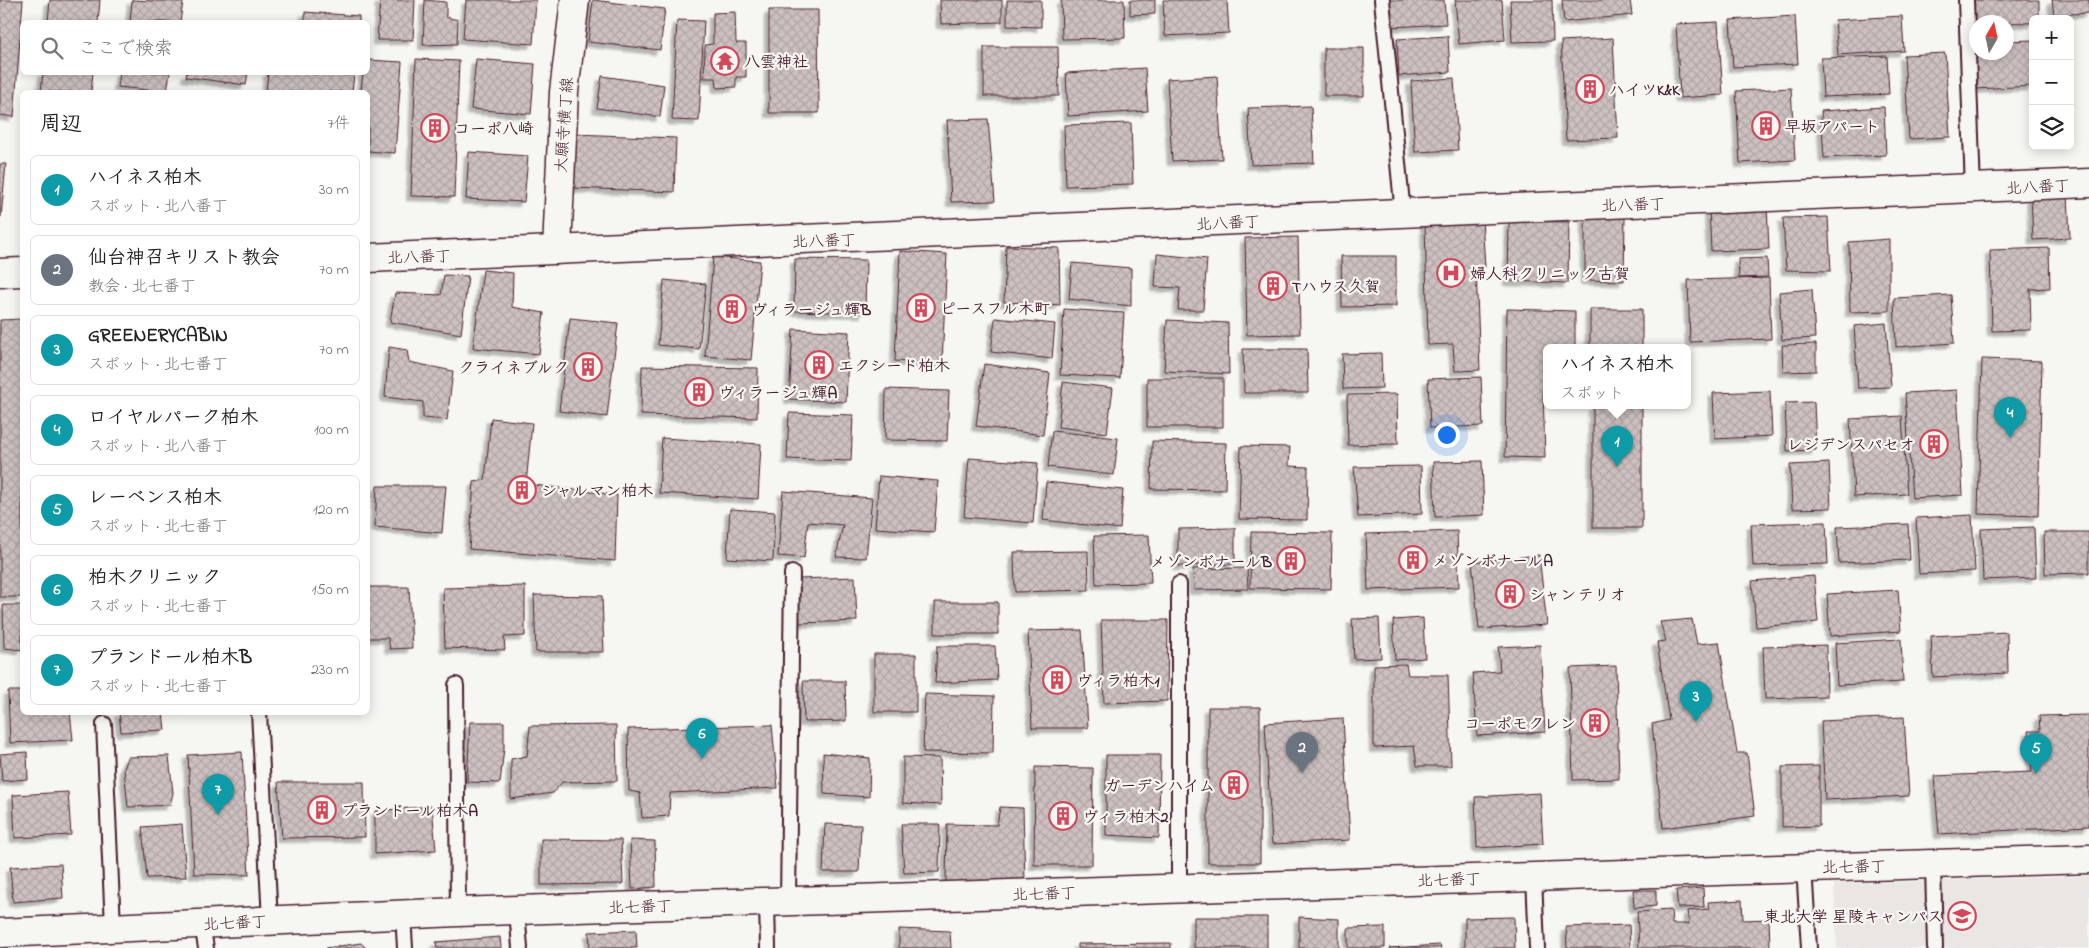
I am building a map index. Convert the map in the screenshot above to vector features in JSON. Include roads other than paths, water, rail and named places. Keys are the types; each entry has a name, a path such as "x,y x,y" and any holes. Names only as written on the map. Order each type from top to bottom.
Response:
{"street":[{"name":"大願寺横丁線","path":"557,250 564,92 575,0"},
{"name":"北八番丁","path":"370,258 2089,184"},
{"path":"0,273 20,272"},
{"name":"北七番丁","path":"0,932 113,927 204,936 270,920 402,914 2089,859"}],"lane":[{"path":"1382,0 1403,214"},
{"path":"1966,0 1973,190"},
{"path":"768,948 778,902 792,573"},
{"path":"1179,584 1179,888"},
{"path":"456,685 458,912"},
{"path":"259,715 270,920"},
{"path":"104,724 113,927"},
{"path":"1933,865 1935,948"},
{"path":"1804,867 1809,948"},
{"path":"1534,876 1537,948"},
{"path":"517,910 520,948"},
{"path":"402,914 405,948"}],"place":[{"name":"八雲神社","path":"725,61"},
{"name":"ハイツK&K","path":"1590,89"},
{"name":"早坂アパート","path":"1766,126"},
{"name":"コーポ八崎","path":"435,128"},
{"name":"婦人科クリニック古賀","path":"1451,273"},
{"name":"Tハウス久賀","path":"1273,286"},
{"name":"ピースフル木町","path":"921,308"},
{"name":"ヴィラージュ輝B","path":"732,309"},
{"name":"エクシード柏木","path":"819,365"},
{"name":"クライネブルク","path":"588,367"},
{"name":"ヴィラージュ輝A","path":"699,392"},
{"name":"ロイヤルパーク柏木","path":"2010,438"},
{"name":"レジデンスパセオ","path":"1934,444"},
{"name":"ハイネス柏木","path":"1617,467"},
{"name":"シャルマン柏木","path":"522,490"},
{"name":"メゾンボナールA","path":"1413,560"},
{"name":"メゾンボナールB","path":"1291,561"},
{"name":"シャンテリオ","path":"1510,594"},
{"name":"ヴィラ柏木1","path":"1057,680"},
{"name":"GREENERYCABIN","path":"1696,722"},
{"name":"コーポモクレン","path":"1595,723"},
{"name":"柏木クリニック","path":"702,759"},
{"name":"仙台神召キリスト教会","path":"1302,773"},
{"name":"レーベンス柏木","path":"2036,774"},
{"name":"ガーデンハイム","path":"1234,785"},
{"name":"プランドール柏木A","path":"322,810"},
{"name":"プランドール柏木B","path":"218,815"},
{"name":"ヴィラ柏木2","path":"1063,816"},
{"name":"東北大学 星陵キャンパス","path":"1962,916"}]}
